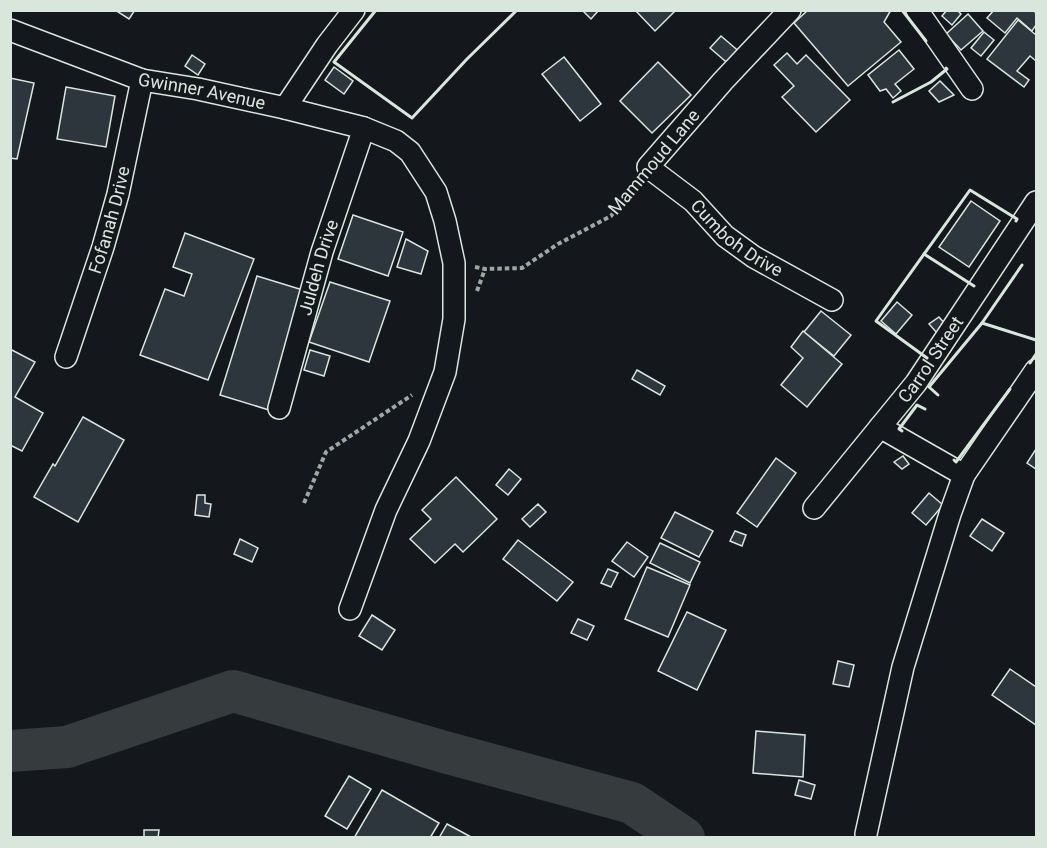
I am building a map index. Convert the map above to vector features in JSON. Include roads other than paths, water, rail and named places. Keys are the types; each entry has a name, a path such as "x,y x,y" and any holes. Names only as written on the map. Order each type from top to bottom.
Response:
{"street":[{"path":"285,108 327,45 354,10"},
{"name":"Mammoud Lane","path":"648,167 723,81 790,10"},
{"path":"917,10 972,89"},
{"name":"Gwinner Avenue","path":"10,30 142,80 198,89 364,128 396,141 410,152 436,192 454,263 454,319 446,372 419,441 386,510 350,609"},
{"name":"Fofanah Drive","path":"66,357 103,247 118,194 142,80"},
{"name":"Juldeh Drive","path":"279,408 322,252 364,128"},
{"name":"Cumboh Drive","path":"648,167 693,201 725,236 754,257 832,300"},
{"name":"Carrol Street","path":"814,508 916,383 1036,201"},
{"path":"866,834 903,667 964,475 1036,370"},
{"path":"880,427 964,475"}],"waterway":[{"path":"10,751 67,747 233,691 632,803 684,838"}]}
